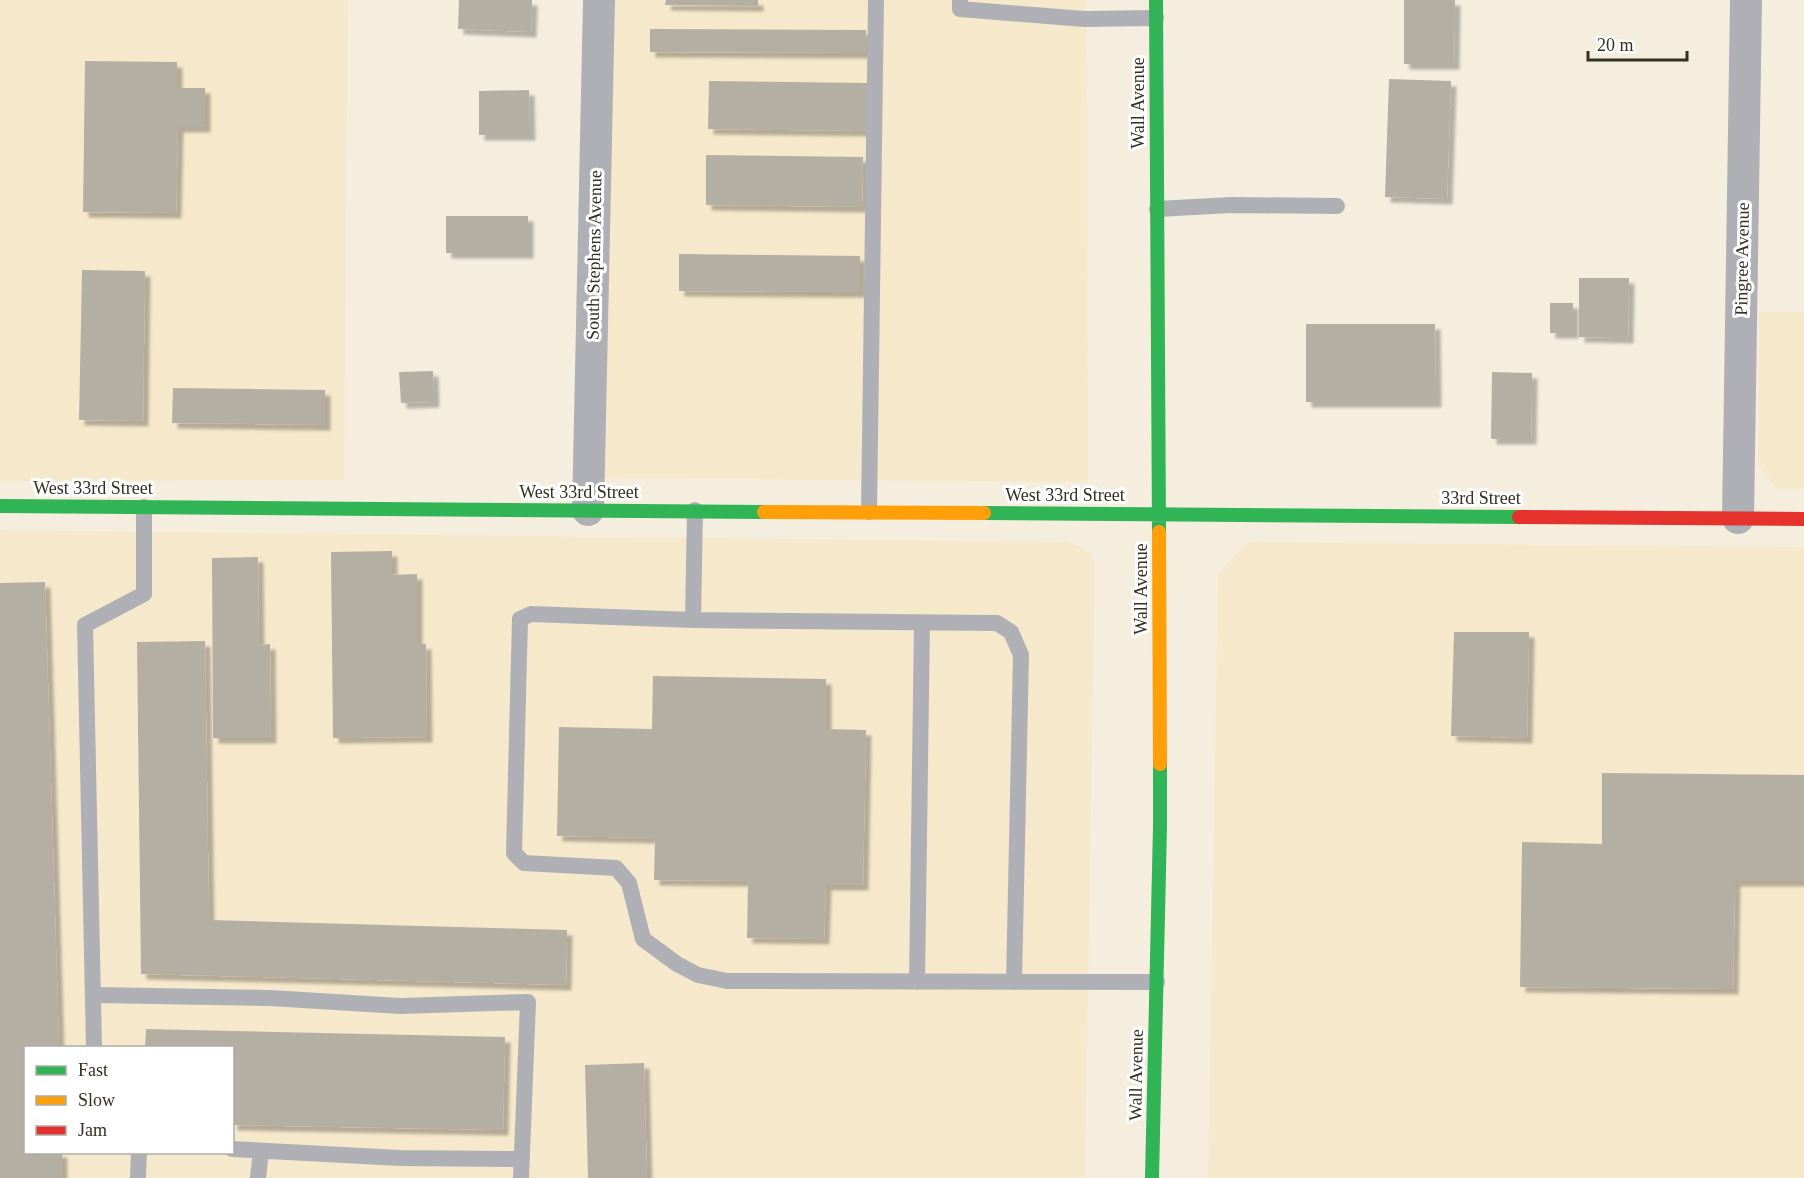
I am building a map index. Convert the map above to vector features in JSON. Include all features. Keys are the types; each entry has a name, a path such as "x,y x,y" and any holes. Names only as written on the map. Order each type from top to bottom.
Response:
{"street":[{"name":"South Stephens Avenue","path":"588,510 599,0"},
{"name":"Wall Avenue","path":"1152,1178 1160,826 1156,0"},
{"name":"Pingree Avenue","path":"1738,518 1746,0"},
{"name":"West 33rd Street","path":"0,506 1158,514"},
{"name":"33rd Street","path":"1158,514 1804,519"}],"lane":[{"path":"868,512 876,0"},
{"path":"960,0 960,9 1083,19 1156,18"},
{"path":"1156,209 1231,204 1337,206"},
{"path":"94,1046 85,625 144,594 144,507"},
{"path":"693,620 695,510"},
{"path":"1014,982 1021,655 1011,632 997,623 693,620 531,614 520,619 514,853 524,863 616,868 629,883 643,939 677,964 698,975 727,981 917,982 1014,982 1156,982"},
{"path":"917,982 922,622"},
{"path":"94,995 270,998 400,1005 528,1002 522,1178"},
{"path":"234,1149 400,1158 522,1159"},
{"path":"258,1178 261,1151"},
{"path":"138,1178 139,1154"}],"shaded area":[{"path":"0,0 348,0 344,480 0,481"},
{"path":"598,0 1087,0 1088,482 586,478"},
{"path":"1759,312 1804,312 1804,489 1777,489 1758,465"},
{"path":"0,530 1067,542 1082,547 1091,554 1095,565 1085,1178 0,1178"},
{"path":"1247,542 1804,547 1804,1178 1208,1178 1218,574"}],"building":[{"path":"459,0 532,0 531,32 458,29"},
{"path":"666,0 758,0 758,6 665,5"},
{"path":"1404,0 1455,0 1454,64 1404,64"},
{"path":"650,29 866,30 866,53 650,52"},
{"path":"85,61 177,62 177,88 205,88 205,127 178,127 176,213 83,212"},
{"path":"1389,79 1451,81 1447,199 1385,197"},
{"path":"709,81 868,83 867,131 708,129"},
{"path":"529,90 530,135 479,135 479,91"},
{"path":"706,155 863,157 862,207 706,205"},
{"path":"446,216 528,216 528,253 446,253"},
{"path":"679,254 860,256 860,292 679,291"},
{"path":"82,270 145,271 143,421 79,420"},
{"path":"1579,278 1629,278 1628,338 1579,337"},
{"path":"1550,303 1573,303 1573,333 1550,333"},
{"path":"1306,324 1435,324 1436,402 1306,402"},
{"path":"433,371 434,402 401,403 399,372"},
{"path":"1492,372 1532,373 1531,439 1491,439"},
{"path":"173,388 325,390 325,425 172,423"},
{"path":"392,551 392,575 417,574 417,644 426,644 427,737 333,738 331,552"},
{"path":"258,557 259,645 270,644 271,738 213,738 212,558"},
{"path":"45,582 59,1046 24,1046 24,1154 62,1154 62,1178 0,1178 0,583"},
{"path":"1454,632 1529,632 1527,738 1451,736"},
{"path":"205,641 209,920 567,930 566,985 141,974 137,642"},
{"path":"653,676 826,679 826,729 866,730 863,885 826,885 824,939 747,938 748,881 654,880 655,838 557,836 559,727 652,729"},
{"path":"1602,773 1804,775 1804,881 1735,881 1733,989 1520,987 1522,842 1602,844"},
{"path":"146,1029 505,1037 503,1130 234,1125 234,1046 145,1046"},
{"path":"644,1063 647,1178 588,1178 585,1065"}],"traffic: fast":[{"path":"1156,0 1159,532"},
{"path":"0,506 764,512"},
{"path":"984,513 1519,517"},
{"path":"1152,1178 1160,764"}],"traffic: slow":[{"path":"764,512 984,513"},
{"path":"1159,532 1160,764"}],"traffic: jam":[{"path":"1519,517 1804,519"}]}
